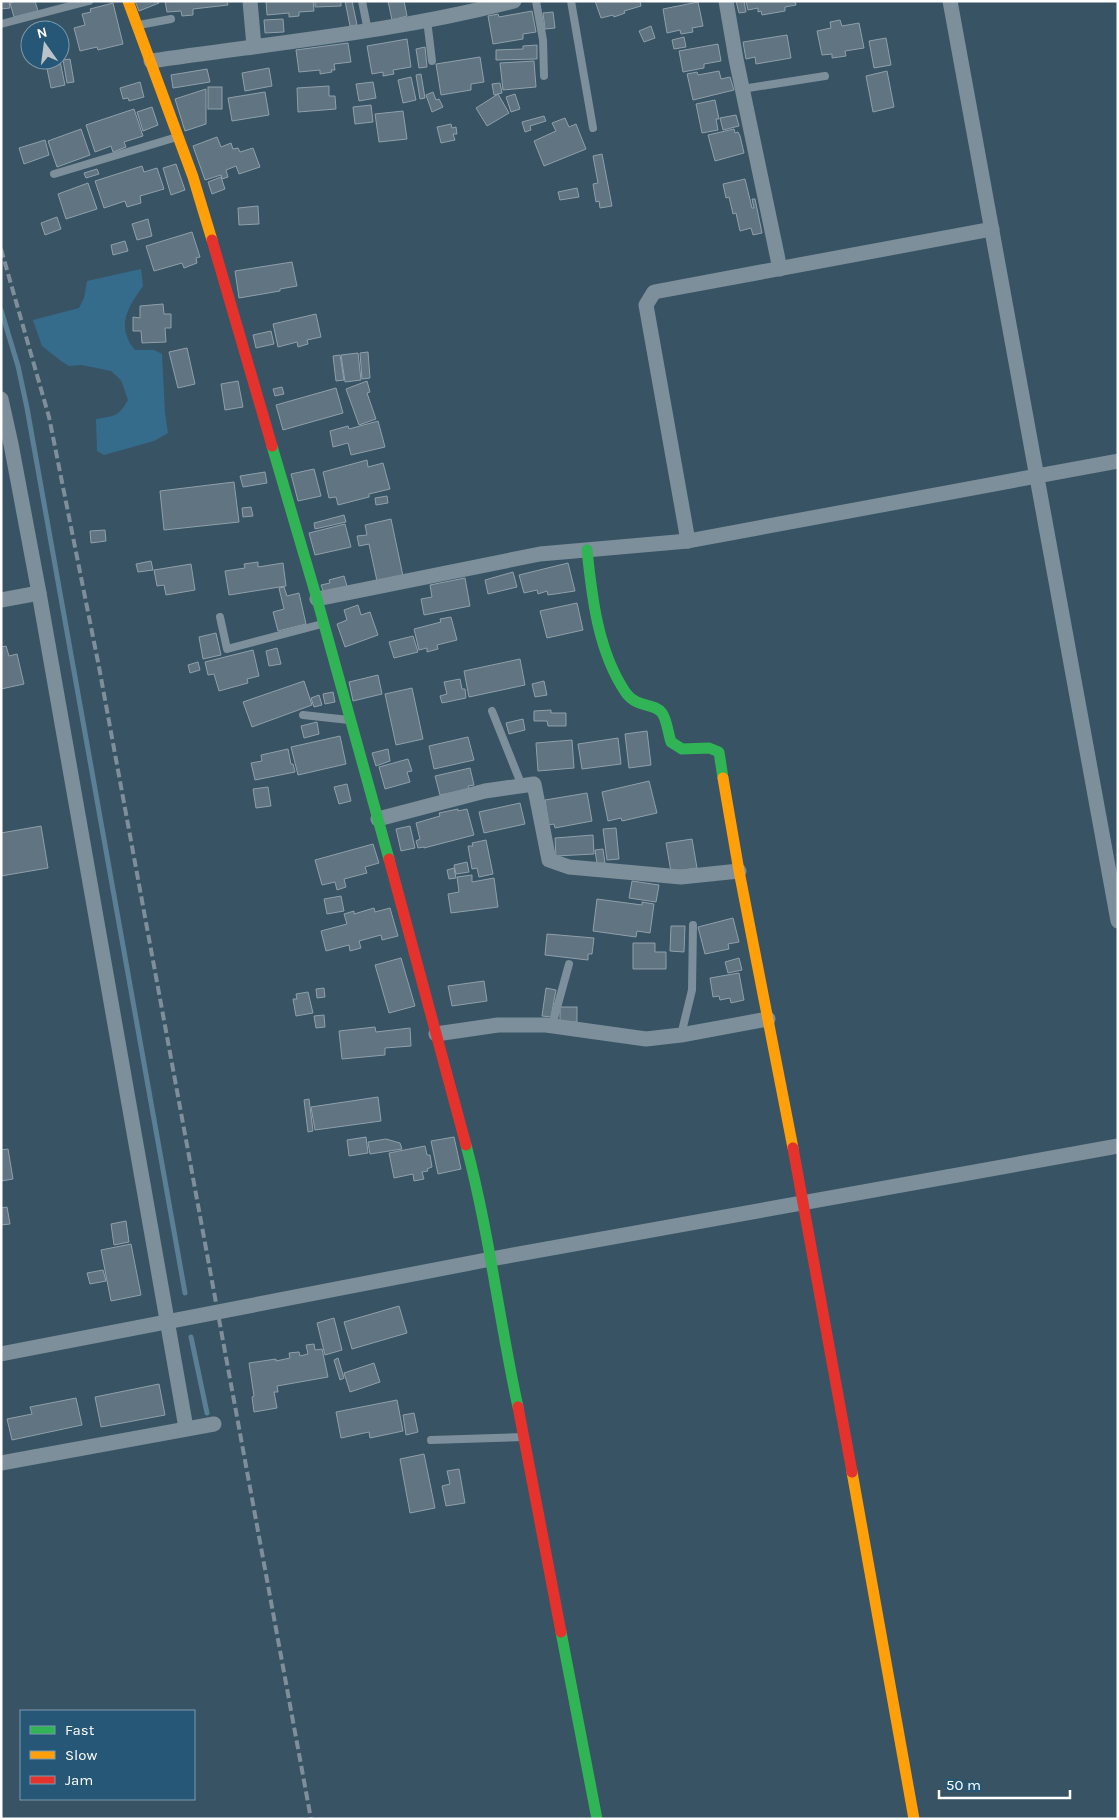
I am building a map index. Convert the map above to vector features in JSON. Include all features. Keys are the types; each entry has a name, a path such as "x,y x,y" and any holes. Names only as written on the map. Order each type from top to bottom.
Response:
{"street":[{"path":"128,1 152,61 193,177 317,599 473,1172 597,1819"},
{"path":"250,1 254,46"},
{"path":"152,61 368,31 514,1"},
{"path":"726,1 742,89 780,269"},
{"path":"950,1 1118,921"},
{"path":"688,541 646,305 654,292 992,230"},
{"path":"1,400 39,593 186,1428"},
{"path":"317,599 540,554 688,541 1118,462"},
{"path":"587,550 592,598 600,632 612,666 627,694 638,704 655,706 662,713 671,742 682,749 709,748 719,752 739,871 804,1203 914,1819"},
{"path":"1,600 39,593"},
{"path":"378,819 485,791 534,784 549,860 569,867 680,877 739,871"},
{"path":"436,1034 498,1025 552,1026 646,1039 681,1035 768,1019"},
{"path":"1,1354 491,1259 1118,1146"},
{"path":"1,1463 214,1424"}],"lane":[{"path":"1,24 89,1"},
{"path":"362,1 368,31"},
{"path":"536,1 543,40 544,76"},
{"path":"571,1 593,128"},
{"path":"137,26 171,19"},
{"path":"427,20 432,61"},
{"path":"742,89 825,76"},
{"path":"54,174 178,136"},
{"path":"220,617 227,649 324,624"},
{"path":"492,711 522,786"},
{"path":"304,715 351,720"},
{"path":"681,1035 692,990 693,925"},
{"path":"552,1026 569,964"},
{"path":"431,1440 524,1437"}],"shaded area":[{"path":"141,269 143,286 135,297 126,316 125,329 128,340 135,350 154,350 162,354 168,433 154,441 104,455 97,451 96,419 116,414 125,405 128,400 121,380 111,371 82,365 69,366 61,361 42,346 33,320 79,308 84,298 87,281"}],"building":[{"path":"1,1 9,1 10,8 1,9"},
{"path":"16,1 35,1 38,11 14,17 10,3"},
{"path":"135,1 159,1 159,3 139,11"},
{"path":"165,1 227,1 228,5 193,9 193,15 182,16 181,11 167,12"},
{"path":"266,1 313,1 314,11 299,12 299,16 289,17 289,13 267,15"},
{"path":"315,1 341,1 341,6 315,7"},
{"path":"345,1 352,1 357,25 350,26"},
{"path":"388,1 404,1 407,16 392,20"},
{"path":"595,1 640,1 641,6 624,11 625,13 614,17 613,15 601,18"},
{"path":"736,1 744,1 746,12 739,13"},
{"path":"746,1 795,1 796,5 785,7 785,11 762,15 761,11 758,12 758,8 748,10"},
{"path":"698,2 703,26 692,28 693,32 681,34 680,30 667,33 663,9"},
{"path":"113,3 123,44 98,50 97,47 80,51 74,28 85,25 82,14 91,12 90,9"},
{"path":"532,11 536,32 523,34 523,39 493,44 488,16 498,14 499,17"},
{"path":"553,12 555,28 545,29 543,13"},
{"path":"283,19 284,32 265,33 264,20"},
{"path":"840,20 842,26 859,23 864,48 845,51 846,56 832,58 832,54 822,55 817,31 831,28 830,22"},
{"path":"651,26 655,38 644,42 639,31"},
{"path":"787,35 791,58 756,64 755,57 746,59 743,42"},
{"path":"684,37 686,47 674,49 672,40"},
{"path":"886,38 891,65 874,68 869,41"},
{"path":"407,39 411,67 393,70 394,74 383,76 383,72 372,74 367,46"},
{"path":"348,43 351,62 334,64 335,70 331,70 332,72 320,74 320,70 299,72 296,50"},
{"path":"718,44 721,61 704,64 704,68 683,72 679,51"},
{"path":"537,45 537,59 496,60 496,50 523,49 523,46"},
{"path":"425,47 427,67 419,68 416,49"},
{"path":"480,57 484,82 471,84 471,90 441,95 436,64"},
{"path":"70,59 74,82 67,83 65,70 70,70"},
{"path":"534,61 536,87 503,90 500,63"},
{"path":"269,68 272,86 245,91 242,73"},
{"path":"207,69 210,82 173,88 171,75"},
{"path":"47,70 62,70 65,85 51,88"},
{"path":"719,71 721,79 730,77 734,90 693,100 687,74 697,72 698,75"},
{"path":"887,71 894,107 873,112 866,76"},
{"path":"421,74 425,98 420,99 416,75"},
{"path":"411,77 416,100 403,103 398,80"},
{"path":"140,82 144,97 129,101 128,98 123,99 120,88"},
{"path":"373,82 376,98 359,101 356,84"},
{"path":"500,83 502,93 494,95 492,84"},
{"path":"329,86 329,96 335,96 336,109 298,112 297,88"},
{"path":"208,87 222,87 222,109 208,109"},
{"path":"206,89 206,124 185,131 175,99"},
{"path":"265,92 269,115 232,121 228,98"},
{"path":"433,92 436,100 439,99 443,107 432,112 426,95"},
{"path":"498,94 509,113 487,126 476,108"},
{"path":"515,94 520,109 511,112 506,97"},
{"path":"715,100 719,119 716,119 718,130 702,133 696,104"},
{"path":"371,105 373,122 355,124 353,107"},
{"path":"152,107 158,125 143,131 137,112"},
{"path":"134,109 143,136 124,142 126,147 113,152 111,146 95,152 86,125"},
{"path":"403,111 407,139 379,142 375,114"},
{"path":"736,115 739,126 723,130 720,118"},
{"path":"544,116 546,121 530,126 531,130 525,132 522,122"},
{"path":"565,118 569,127 576,124 586,149 544,166 534,141 556,131 552,123"},
{"path":"451,124 452,128 456,127 457,134 453,134 455,140 441,143 437,127"},
{"path":"81,129 90,155 57,167 48,141"},
{"path":"734,129 735,133 738,132 740,136 744,153 715,161 708,135"},
{"path":"217,137 221,147 231,143 233,149 238,148 240,152 253,148 260,167 239,174 236,166 226,170 228,177 222,179 221,175 205,180 193,146"},
{"path":"45,140 49,155 24,164 19,148"},
{"path":"602,154 612,206 600,208 599,201 596,202 593,184 598,183 593,156"},
{"path":"176,164 185,190 171,195 163,168"},
{"path":"142,166 144,172 157,168 164,189 140,196 141,203 127,207 125,201 104,208 95,181"},
{"path":"97,169 99,174 86,178 84,173"},
{"path":"221,177 225,189 212,194 208,182"},
{"path":"745,179 752,208 754,208 752,199 755,199 762,233 753,235 751,228 740,231 736,213 733,214 729,197 726,198 723,184"},
{"path":"88,183 97,209 66,219 58,194"},
{"path":"577,188 579,197 560,200 558,192"},
{"path":"258,206 259,224 239,225 238,208"},
{"path":"57,217 61,229 45,235 41,223"},
{"path":"148,219 152,236 137,240 132,224"},
{"path":"192,232 200,257 196,258 197,263 184,268 182,263 154,271 146,246"},
{"path":"125,241 128,251 113,255 111,245"},
{"path":"292,262 297,286 239,298 235,271"},
{"path":"163,304 164,314 171,314 171,328 165,328 166,342 142,343 141,331 133,331 133,317 140,318 140,306"},
{"path":"316,314 321,337 307,340 308,344 298,347 297,342 278,347 273,324"},
{"path":"271,331 274,344 256,348 253,335"},
{"path":"187,348 195,384 178,388 169,352"},
{"path":"368,352 370,378 362,379 360,353"},
{"path":"358,353 361,380 345,382 341,355"},
{"path":"340,355 344,380 336,381 333,356"},
{"path":"238,381 243,407 225,410 221,384"},
{"path":"367,381 370,392 367,393 376,419 359,425 346,389"},
{"path":"282,387 284,394 275,396 273,389"},
{"path":"336,388 343,413 283,430 276,405"},
{"path":"378,421 385,447 351,455 348,443 333,447 330,431 348,426 349,429"},
{"path":"367,460 368,467 383,463 390,489 338,505 336,497 329,498 323,472"},
{"path":"314,469 321,496 298,501 291,474"},
{"path":"265,472 267,483 243,487 240,476"},
{"path":"234,482 239,522 164,530 160,491"},
{"path":"387,496 388,503 376,505 375,498"},
{"path":"251,507 253,516 243,517 242,508"},
{"path":"344,515 346,522 315,529 314,523"},
{"path":"391,519 403,576 377,581 369,544 359,546 357,536 367,535 365,525"},
{"path":"345,524 351,547 315,555 309,533"},
{"path":"105,530 106,541 91,543 90,531"},
{"path":"151,561 153,570 138,572 136,564"},
{"path":"258,562 258,567 283,563 286,586 229,595 225,571 245,568 244,564"},
{"path":"568,563 575,591 548,595 547,591 538,594 537,590 524,593 519,575"},
{"path":"191,564 195,590 166,595 164,585 157,586 154,570"},
{"path":"513,572 517,587 488,594 485,580"},
{"path":"344,576 347,586 324,593 321,585 330,583 329,580"},
{"path":"465,578 470,606 424,615 421,599 432,597 430,585"},
{"path":"284,587 287,596 299,593 306,624 278,631 273,612 284,609 279,588"},
{"path":"577,603 583,630 547,638 540,611"},
{"path":"358,605 361,615 370,612 378,635 345,647 337,624 347,620 344,610"},
{"path":"451,617 457,640 437,645 438,649 427,652 427,648 419,650 414,629 441,622 440,619"},
{"path":"216,633 221,655 203,659 199,637"},
{"path":"413,636 418,652 394,658 389,642"},
{"path":"6,646 9,656 17,654 24,684 1,689 1,647"},
{"path":"277,648 281,664 269,666 266,651"},
{"path":"253,650 259,676 247,679 248,683 219,691 214,674 208,675 205,662"},
{"path":"520,659 525,685 469,697 464,671"},
{"path":"198,662 200,670 190,673 188,665"},
{"path":"378,675 382,694 353,701 349,682"},
{"path":"460,679 462,689 465,689 466,698 442,703 440,696 447,694 444,682"},
{"path":"304,681 312,705 252,727 243,702"},
{"path":"544,681 547,695 535,697 532,684"},
{"path":"412,688 423,739 396,745 385,694"},
{"path":"333,692 335,702 325,704 323,694"},
{"path":"319,695 322,705 314,707 311,698"},
{"path":"551,710 551,713 566,713 566,726 548,726 547,721 534,721 534,711"},
{"path":"523,719 525,730 509,734 506,723"},
{"path":"317,722 319,734 304,738 301,726"},
{"path":"647,731 651,765 629,768 625,734"},
{"path":"340,736 346,764 298,775 291,747"},
{"path":"468,737 474,760 434,769 429,746"},
{"path":"618,738 621,764 582,769 578,744"},
{"path":"572,740 574,768 538,771 536,743"},
{"path":"288,749 295,772 255,780 251,763 262,761 261,755"},
{"path":"388,749 390,761 376,766 372,753"},
{"path":"408,759 412,771 407,772 410,782 385,789 379,767"},
{"path":"470,768 474,785 468,786 469,789 440,795 435,776"},
{"path":"649,781 657,813 622,821 621,818 608,821 602,792"},
{"path":"347,784 351,801 339,804 334,787"},
{"path":"268,787 271,806 256,808 253,789"},
{"path":"587,793 592,821 555,828 554,824 549,825 545,800"},
{"path":"520,803 525,824 484,833 479,812"},
{"path":"458,809 458,811 467,809 474,835 418,848 416,841 420,839 416,823 440,816 439,813"},
{"path":"41,826 48,868 1,876 1,833"},
{"path":"410,826 415,848 401,851 396,829"},
{"path":"616,828 619,859 607,860 603,829"},
{"path":"593,835 594,854 556,856 555,838"},
{"path":"692,839 697,868 671,872 666,843"},
{"path":"486,840 493,874 479,877 477,868 472,869 468,846 473,846 472,843"},
{"path":"373,844 379,863 365,867 367,873 344,879 346,887 337,890 335,882 322,885 315,860"},
{"path":"603,849 605,863 597,864 595,850"},
{"path":"467,862 469,872 456,874 454,865"},
{"path":"454,868 456,878 449,879 447,870"},
{"path":"472,875 472,882 494,878 498,907 451,913 448,894 459,892 457,877"},
{"path":"632,881 659,885 656,902 629,898"},
{"path":"341,896 344,911 327,914 324,899"},
{"path":"597,899 642,905 642,902 654,904 650,933 637,931 636,937 593,931"},
{"path":"374,908 375,912 390,908 398,936 382,940 381,935 359,941 361,948 350,951 349,945 326,951 321,931 347,924 344,914 354,911 354,914"},
{"path":"733,918 739,942 728,944 729,949 705,954 698,927"},
{"path":"671,926 685,926 684,952 670,951"},
{"path":"547,934 594,938 592,954 588,954 588,960 545,955"},
{"path":"633,943 655,943 655,952 666,952 666,969 633,969"},
{"path":"401,958 415,1006 389,1013 375,965"},
{"path":"739,958 742,970 728,973 725,962"},
{"path":"739,973 744,1000 731,1003 730,998 720,1000 719,996 713,997 710,978"},
{"path":"484,981 487,1001 452,1006 448,986"},
{"path":"324,988 325,997 317,998 316,989"},
{"path":"546,988 556,990 551,1017 542,1016"},
{"path":"308,992 313,1013 296,1016 293,999 297,999 296,994"},
{"path":"560,1007 577,1007 577,1022 560,1022"},
{"path":"324,1015 325,1027 316,1028 314,1016"},
{"path":"375,1027 376,1032 410,1028 411,1046 385,1048 385,1055 342,1059 339,1031"},
{"path":"378,1097 381,1121 315,1130 311,1107"},
{"path":"309,1099 313,1131 308,1132 304,1100"},
{"path":"366,1137 368,1153 349,1156 347,1140"},
{"path":"454,1137 461,1169 438,1174 431,1141"},
{"path":"386,1139 400,1143 402,1149 370,1154 368,1142"},
{"path":"425,1146 427,1155 430,1155 432,1167 427,1169 428,1171 422,1172 424,1179 414,1181 413,1174 394,1178 389,1153"},
{"path":"8,1149 13,1179 1,1181 1,1150"},
{"path":"7,1207 10,1224 1,1225 1,1208"},
{"path":"126,1221 129,1242 114,1245 111,1224"},
{"path":"131,1244 141,1295 111,1301 101,1250"},
{"path":"103,1270 106,1281 90,1284 87,1273"},
{"path":"399,1306 407,1333 352,1349 344,1322"},
{"path":"334,1318 342,1350 325,1355 317,1323"},
{"path":"314,1344 315,1350 322,1349 328,1377 277,1386 278,1392 274,1392 277,1408 254,1412 252,1397 254,1396 249,1363 290,1358 289,1353 299,1352 300,1356 308,1354 306,1345"},
{"path":"338,1358 344,1378 340,1380 334,1360"},
{"path":"374,1363 380,1382 350,1392 344,1373"},
{"path":"159,1384 165,1415 101,1427 95,1397"},
{"path":"76,1398 82,1425 12,1440 7,1419 32,1414 30,1407"},
{"path":"397,1400 403,1431 370,1438 369,1432 341,1438 336,1412"},
{"path":"414,1413 418,1432 406,1435 403,1415"},
{"path":"424,1454 435,1508 410,1513 400,1459"},
{"path":"459,1469 465,1503 446,1506 442,1486 450,1484 447,1471"}],"waterway":[{"path":"1,310 18,366 27,408 185,1293"},
{"path":"191,1337 207,1413"}],"railway":[{"path":"1,249 49,417 99,667 311,1819"}],"traffic: fast":[{"path":"272,446 317,599 389,859"},
{"path":"587,550 598,624 616,677 631,698 655,707 662,713 671,742 682,749 709,748 719,752 723,778"},
{"path":"466,1145 488,1243 518,1407"},
{"path":"561,1632 597,1819"}],"traffic: slow":[{"path":"128,1 193,177 212,240"},
{"path":"723,778 739,871 793,1148"},
{"path":"852,1472 914,1819"}],"traffic: jam":[{"path":"212,240 272,446"},
{"path":"389,859 466,1145"},
{"path":"793,1148 852,1472"},
{"path":"518,1407 561,1632"}]}
